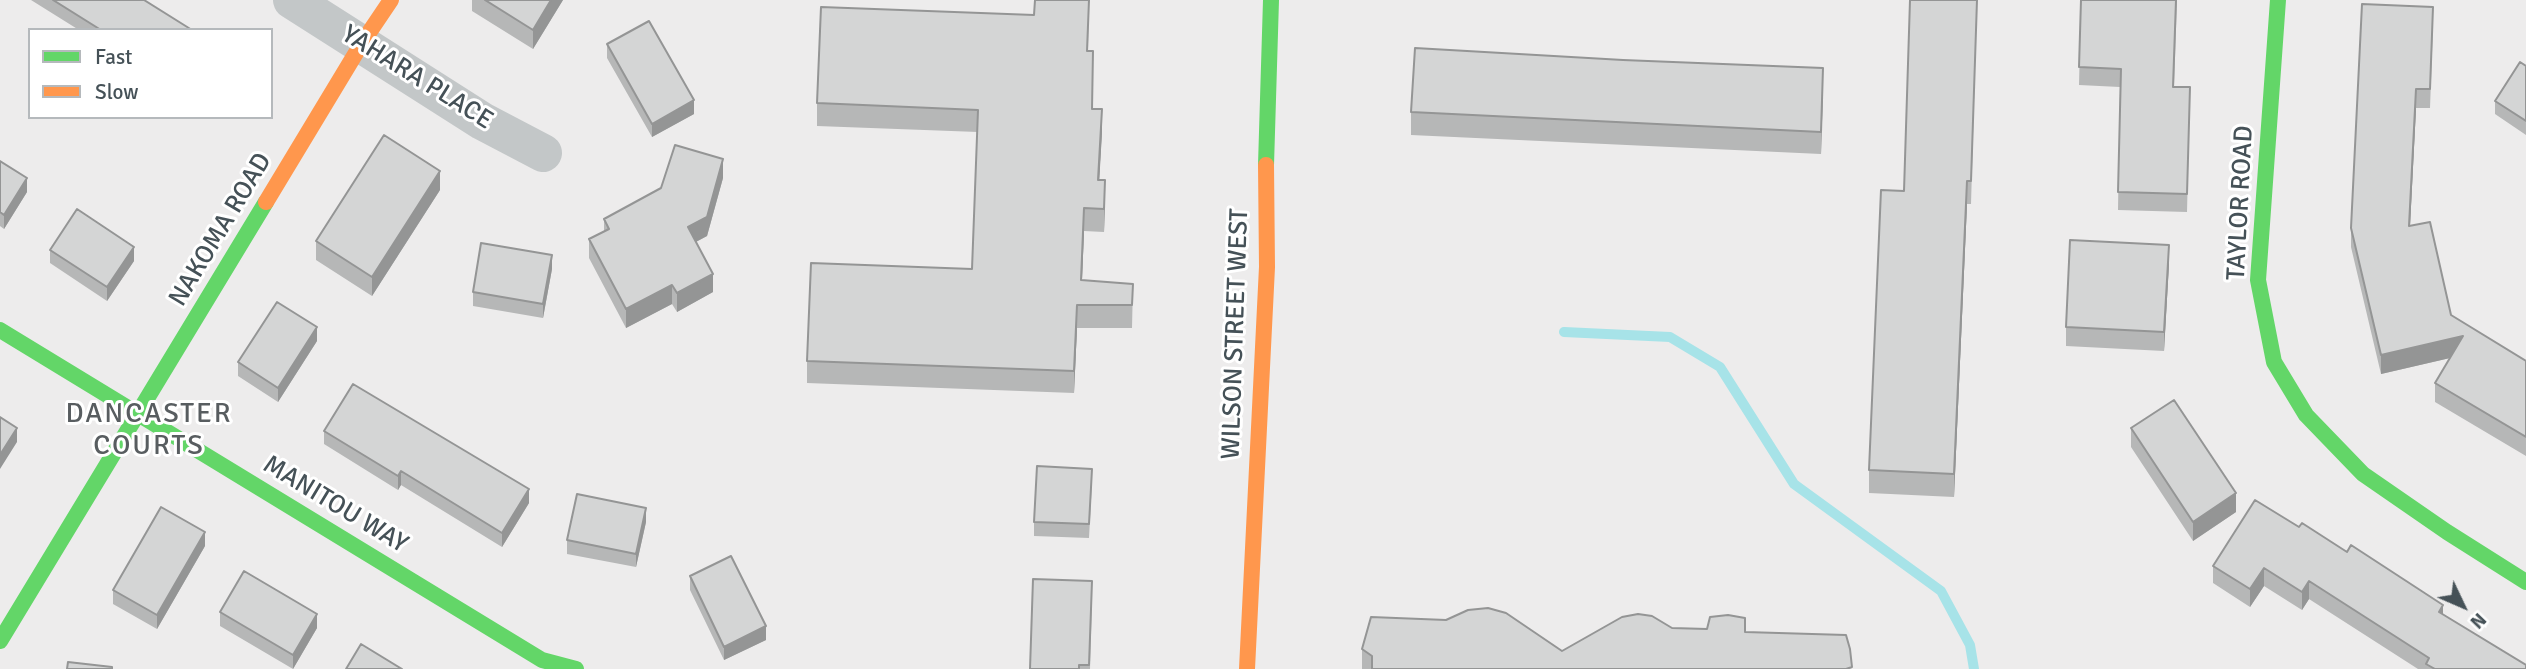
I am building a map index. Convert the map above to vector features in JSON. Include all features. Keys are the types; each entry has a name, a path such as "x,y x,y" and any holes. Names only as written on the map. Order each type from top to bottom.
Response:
{"street":[{"name":"YAHARA PLACE","path":"292,0 482,121 543,153"},
{"name":"NAKOMA ROAD","path":"0,641 362,43 391,0"},
{"name":"WILSON STREET WEST","path":"1247,669 1267,267 1265,189 1271,0"},
{"name":"TAYLOR ROAD","path":"2278,0 2259,280 2274,362 2306,415 2363,474 2526,582"},
{"name":"MANITOU WAY","path":"0,330 542,660 576,669"}],"building":[{"path":"53,0 144,0 189,28 98,28"},
{"path":"485,0 551,0 533,30"},
{"path":"1035,0 1089,0 1087,51 1093,51 1092,109 1102,109 1098,180 1105,180 1104,209 1084,208 1081,280 1133,284 1132,305 1077,305 1074,371 807,361 811,263 972,269 978,110 817,103 821,7 1034,15"},
{"path":"1910,0 1977,0 1971,181 1967,181 1954,474 1869,470 1881,190 1904,191"},
{"path":"2081,0 2176,0 2173,87 2190,87 2187,194 2118,192 2121,69 2079,67"},
{"path":"2362,4 2433,7 2430,89 2416,89 2409,226 2430,222 2451,315 2526,361 2526,437 2435,383 2463,336 2381,355 2351,228"},
{"path":"649,21 694,100 652,124 607,44"},
{"path":"1415,48 1823,68 1821,132 1411,112"},
{"path":"2520,62 2526,66 2526,121 2495,101"},
{"path":"384,135 440,171 372,277 316,241"},
{"path":"675,145 723,159 707,217 688,227 713,274 677,293 672,285 626,309 589,239 609,229 604,219 661,188"},
{"path":"0,161 27,178 4,215 0,212"},
{"path":"77,209 134,247 107,287 50,250"},
{"path":"2070,240 2169,245 2164,332 2066,327"},
{"path":"481,243 552,255 543,304 473,292"},
{"path":"277,302 317,327 278,388 238,362"},
{"path":"353,384 529,489 502,533 401,471 398,476 324,431"},
{"path":"2174,400 2236,493 2193,522 2131,428"},
{"path":"0,417 17,428 0,455"},
{"path":"1037,466 1092,469 1089,524 1034,522"},
{"path":"577,494 646,508 636,554 567,540"},
{"path":"2255,500 2299,527 2302,523 2347,552 2351,545 2443,605 2439,612 2526,665 2526,669 2435,669 2426,664 2429,658 2309,581 2302,592 2264,568 2250,589 2213,566"},
{"path":"161,507 205,532 157,615 113,590"},
{"path":"731,556 766,626 724,647 690,576"},
{"path":"244,571 317,614 293,655 220,612"},
{"path":"1033,579 1092,581 1089,665 1079,665 1079,669 1030,669"},
{"path":"1488,608 1506,613 1562,651 1622,617 1638,614 1652,616 1672,628 1707,629 1710,617 1728,615 1745,618 1745,632 1846,635 1852,667 1372,669 1372,656 1362,649 1371,617 1446,620 1468,610"},
{"path":"361,644 402,669 346,669"},
{"path":"68,662 112,667 112,669 67,669"}],"waterway":[{"path":"1564,332 1670,337 1720,367 1794,484 1941,591 1970,645 1974,669"}],"traffic: fast":[{"path":"1266,165 1271,0"},
{"path":"2278,0 2258,280 2274,362 2306,415 2363,474 2526,582"},
{"path":"0,641 266,202"},
{"path":"0,330 542,660 576,669"}],"traffic: slow":[{"path":"266,202 391,0"},
{"path":"1247,669 1267,267 1266,165"}],"district":[{"name":"DANCASTER COURTS","path":"149,431"}]}
